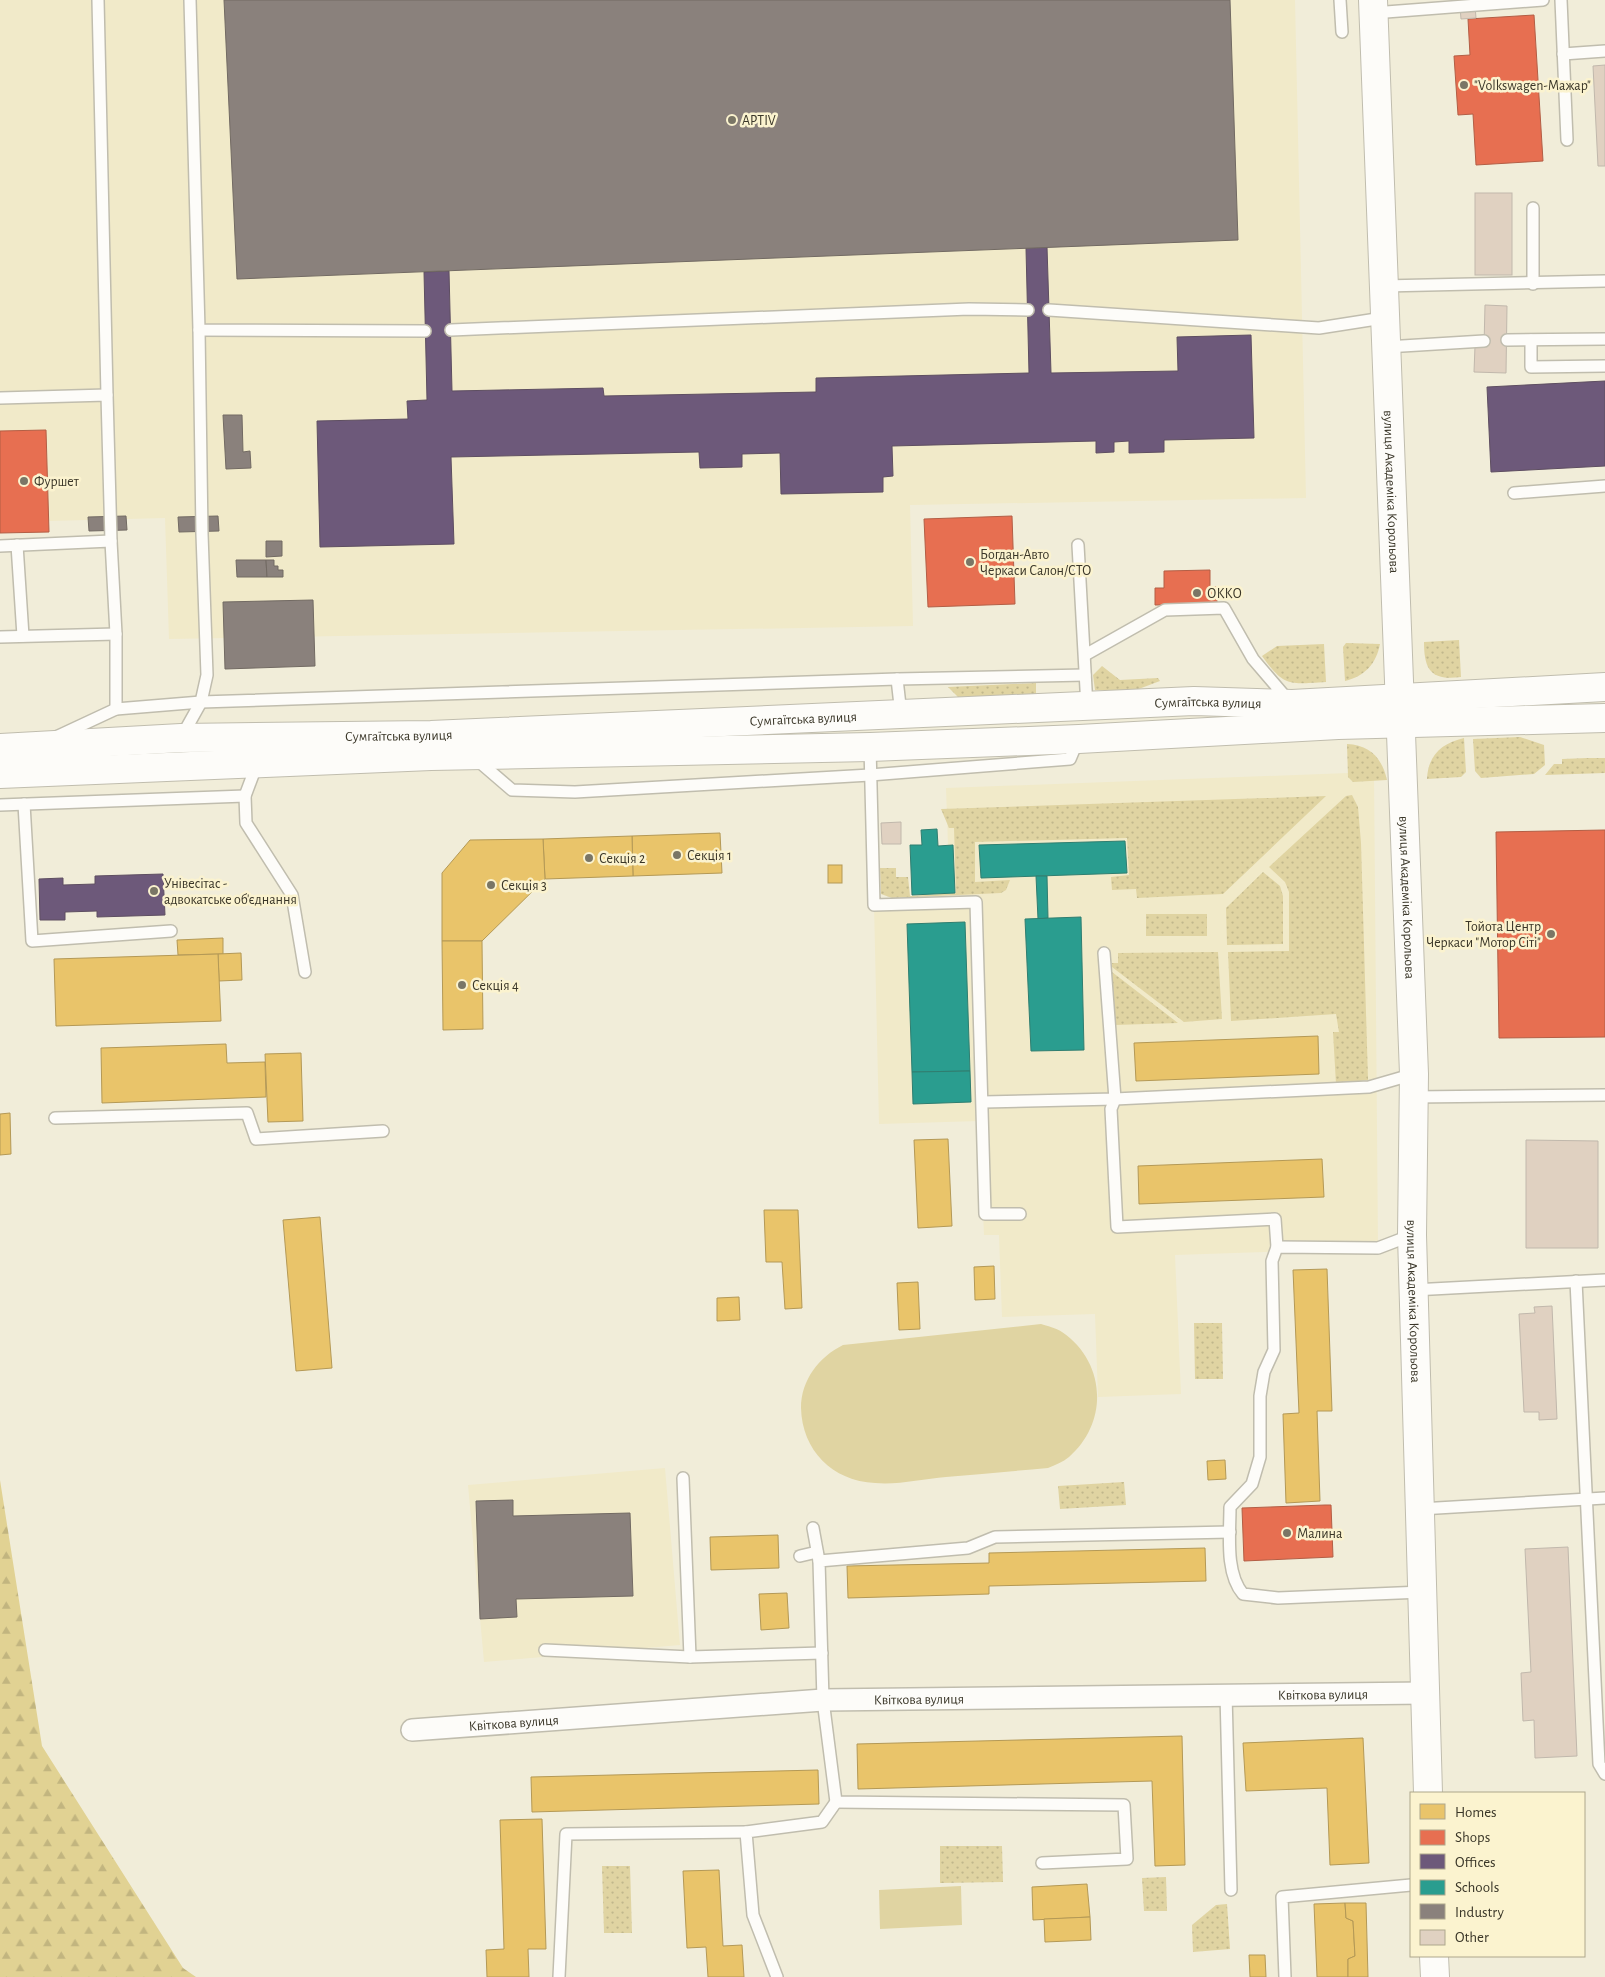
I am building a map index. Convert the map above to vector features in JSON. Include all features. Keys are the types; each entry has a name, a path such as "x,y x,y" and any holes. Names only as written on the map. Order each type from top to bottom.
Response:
{"main road":[{"name":"вулиця Академіка Корольова","path":"1373,6 1384,347 1413,1086 1412,1235 1424,1592 1428,1792"},
{"name":"Сумгаїтська вулиця","path":"0,748 181,738 471,755 870,747 1079,739 1399,711 1605,687"},
{"name":"Сумгаїтська вулиця","path":"0,774 257,764 363,748 901,714 1194,701 1292,704 1399,711 1605,718"},
{"path":"1434,1957 1435,1977"}],"street":[{"name":"Квіткова вулиця","path":"412,1730 823,1700 1426,1693"}],"lane":[{"path":"98,0 106,395 116,634 116,709"},
{"path":"181,738 201,702 207,675 190,0"},
{"path":"1340,0 1342,32"},
{"path":"1373,6 1543,0"},
{"path":"1561,0 1567,140"},
{"path":"1563,54 1605,51"},
{"path":"1532,284 1533,208"},
{"path":"1382,286 1605,281"},
{"path":"451,330 970,309 1028,310"},
{"path":"1049,310 1319,328 1384,318"},
{"path":"199,330 425,331"},
{"path":"1506,340 1605,339"},
{"path":"1532,340 1531,367 1605,366"},
{"path":"1384,347 1484,341"},
{"path":"0,398 106,395"},
{"path":"1514,493 1605,486"},
{"path":"0,546 111,541"},
{"path":"1078,544 1087,707"},
{"path":"17,545 23,636"},
{"path":"1085,655 1165,610 1224,608 1252,658 1292,704"},
{"path":"0,637 116,634"},
{"path":"33,747 116,709 201,702 897,679 1086,675"},
{"path":"897,679 901,714"},
{"path":"471,755 512,790 575,792 870,775 1070,759 1079,739"},
{"path":"870,747 874,905 976,902 986,1214 1020,1214"},
{"path":"257,764 245,796 246,823 292,895 305,972"},
{"path":"0,805 245,796"},
{"path":"24,804 32,941 171,931"},
{"path":"1104,953 1115,1099 1111,1110 1117,1227 1275,1219 1276,1247 1272,1261 1274,1350 1264,1372 1260,1396 1260,1457 1252,1484 1230,1507 1233,1578 1243,1594 1278,1598 1424,1592"},
{"path":"983,1102 1115,1099 1413,1086 1605,1095"},
{"path":"55,1118 247,1113 256,1139 383,1132"},
{"path":"1276,1247 1378,1248 1412,1235"},
{"path":"1414,1290 1605,1280"},
{"path":"1576,1281 1599,1764 1605,1774"},
{"path":"683,1478 690,1656"},
{"path":"1420,1509 1605,1498"},
{"path":"559,1977 566,1834 746,1832 822,1822 836,1802 823,1700 818,1557 813,1528"},
{"path":"800,1556 818,1557 968,1548 995,1537 1230,1532"},
{"path":"545,1650 690,1656 822,1653"},
{"path":"1226,1694 1231,1890"},
{"path":"836,1802 1124,1806 1127,1860 1042,1863"},
{"path":"746,1832 753,1915 777,1977"},
{"path":"1285,1977 1282,1897 1410,1885"}],"shaded area":[{"path":"0,0 1295,0 1306,498 910,505 913,626 169,639 165,518 49,521 49,532 0,533"},
{"path":"1459,640 1461,677 1443,677 1431,672 1424,652 1424,642"},
{"path":"1346,643 1380,644 1376,658 1368,668 1358,676 1345,681 1343,647"},
{"path":"1324,644 1326,682 1289,682 1276,674 1262,656 1277,646"},
{"path":"1102,666 1120,680 1158,678 1160,681 1136,690 1095,690 1093,675"},
{"path":"1036,683 1036,694 958,697 948,687"},
{"path":"1520,737 1544,745 1545,765 1534,774 1481,778 1475,771 1473,739"},
{"path":"1464,738 1466,772 1461,777 1427,779 1430,763 1438,751 1449,743"},
{"path":"1347,744 1362,747 1374,754 1382,765 1387,780 1353,782 1348,777"},
{"path":"1605,758 1605,773 1545,775 1554,764 1562,764 1562,759"},
{"path":"1374,772 1378,1248 1175,1255 1181,1394 1098,1397 1095,1314 1002,1317 999,1235 984,1235 979,1121 879,1124 874,905 950,903 946,788"},
{"path":"1352,795 1358,807 1361,843 1368,1080 1336,1084 1333,1032 1339,1032 1336,1014 1231,1021 1228,952 1289,951 1289,892 1285,882 1269,867 1346,796"},
{"path":"1326,796 1223,894 1137,898 1136,889 1112,890 1111,877 1129,875 1127,838 975,842 975,882 1010,880 1006,890 1001,893 892,898 881,894 880,868 896,868 896,877 908,877 910,896 956,893 954,828 949,828 941,809"},
{"path":"1263,872 1280,886 1283,896 1283,944 1227,945 1226,908"},
{"path":"1146,914 1207,914 1207,936 1146,936"},
{"path":"1218,952 1222,1019 1184,1022 1112,967 1112,963 1118,963 1118,953"},
{"path":"1112,972 1178,1023 1115,1025"},
{"path":"1194,1323 1222,1323 1223,1379 1195,1379"},
{"path":"1041,1324 1062,1332 1077,1345 1087,1359 1094,1376 1097,1393 1096,1410 1091,1427 1082,1443 1069,1457 1059,1463 1048,1468 902,1483 875,1483 845,1476 833,1469 822,1460 807,1437 801,1408 804,1388 813,1370 819,1363 843,1345"},
{"path":"665,1468 680,1645 484,1662 468,1485"},
{"path":"1124,1482 1126,1505 1060,1509 1058,1486"},
{"path":"940,1846 1002,1846 1003,1882 940,1883"},
{"path":"602,1866 630,1866 632,1933 604,1933"},
{"path":"1166,1877 1167,1911 1144,1911 1142,1878"},
{"path":"961,1886 962,1925 880,1929 879,1890"},
{"path":"1227,1904 1230,1949 1193,1952 1192,1925 1216,1905"}],"green space":[{"path":"0,1480 42,1746 183,1968 196,1977 0,1977"}],"building: Homes":[{"name":"Секція 1","path":"720,833 722,873 633,876 632,836"},
{"name":"Секція 2","path":"632,836 633,876 545,879 543,839"},
{"name":"Секція 3","path":"543,839 545,879 482,941 442,941 442,873 470,840"},
{"path":"828,865 842,865 842,883 828,883"},
{"path":"223,938 223,954 178,955 177,940"},
{"name":"Секція 4","path":"442,941 482,941 483,1029 443,1030"},
{"path":"241,953 242,980 219,981 218,954"},
{"path":"218,954 221,1021 56,1026 54,959"},
{"path":"1318,1036 1319,1074 1136,1081 1134,1043"},
{"path":"226,1044 227,1063 265,1062 266,1097 102,1103 101,1048"},
{"path":"301,1053 303,1121 268,1122 265,1054"},
{"path":"10,1113 11,1154 0,1155 0,1114"},
{"path":"948,1139 952,1226 918,1228 914,1140"},
{"path":"1322,1159 1324,1197 1139,1204 1138,1166"},
{"path":"764,1210 798,1210 802,1308 785,1309 782,1262 766,1262"},
{"path":"320,1217 332,1368 296,1371 283,1220"},
{"path":"994,1266 995,1299 975,1300 974,1267"},
{"path":"1327,1269 1332,1411 1317,1411 1320,1501 1286,1503 1283,1414 1299,1413 1293,1270"},
{"path":"918,1282 920,1329 899,1330 897,1283"},
{"path":"739,1297 740,1320 717,1321 717,1298"},
{"path":"1225,1460 1226,1479 1208,1480 1207,1461"},
{"path":"778,1535 779,1568 711,1570 710,1537"},
{"path":"1205,1548 1206,1581 989,1586 989,1594 848,1598 847,1566 989,1563 989,1553"},
{"path":"787,1593 789,1628 761,1630 759,1594"},
{"path":"1182,1736 1185,1865 1155,1866 1152,1781 858,1789 857,1744"},
{"path":"1363,1738 1369,1863 1330,1865 1327,1788 1246,1791 1243,1743"},
{"path":"818,1770 819,1804 532,1812 531,1777"},
{"path":"542,1819 546,1949 528,1949 529,1977 487,1977 486,1950 504,1949 500,1820"},
{"path":"719,1870 723,1946 742,1945 744,1977 708,1977 706,1947 687,1948 683,1871"},
{"path":"1087,1884 1090,1917 1033,1920 1032,1887"},
{"path":"1345,1903 1346,1918 1353,1921 1355,1956 1348,1959 1348,1977 1317,1977 1314,1904"},
{"path":"1345,1903 1366,1903 1368,1977 1348,1977 1348,1959 1355,1956 1353,1921 1346,1918"},
{"path":"1090,1917 1091,1940 1045,1942 1044,1919"},
{"path":"1249,1955 1265,1955 1266,1977 1250,1977"}],"building: Shops":[{"path":"1534,15 1543,161 1476,165 1473,114 1458,115 1454,56 1470,55 1468,19"},
{"name":"Фуршет","path":"46,430 49,532 0,533 0,431"},
{"name":"Богдан-Авто Черкаси Салон/СТО","path":"1012,516 1015,604 928,607 924,519"},
{"path":"1210,570 1210,587 1217,587 1217,604 1155,605 1155,588 1164,588 1164,571"},
{"name":"Тойота Центр Черкаси \"Мотор Сіті\"","path":"1605,830 1605,1037 1499,1038 1496,832"},
{"name":"Малина","path":"1331,1505 1333,1557 1244,1561 1242,1508"}],"building: Offices":[{"path":"1047,247 1051,373 1178,371 1177,337 1251,335 1254,438 1164,440 1164,452 1129,453 1129,441 1114,442 1114,452 1096,453 1096,441 892,446 893,476 883,477 883,492 781,494 780,453 742,454 742,467 700,468 699,452 451,457 454,544 320,547 317,421 408,419 407,401 427,400 424,272 449,271 452,391 603,388 604,396 816,392 816,378 1029,373 1026,248"},
{"path":"1605,381 1605,466 1491,472 1487,387"},
{"path":"163,874 165,915 97,917 97,911 65,912 65,920 40,920 39,879 63,878 63,885 95,884 95,876"}],"building: Schools":[{"path":"937,829 938,846 953,845 955,893 912,895 910,845 922,845 921,830"},
{"path":"1125,841 1127,873 981,878 979,845"},
{"path":"1036,876 1047,876 1048,918 1038,919"},
{"path":"1081,917 1084,1050 1031,1051 1025,919"},
{"path":"965,922 970,1071 912,1072 907,924"},
{"path":"970,1071 971,1102 913,1104 912,1072"}],"building: Industry":[{"name":"APTIV","path":"224,0 1230,0 1238,240 237,279"},
{"path":"223,415 242,415 243,452 250,451 251,468 226,469"},
{"path":"126,516 127,530 89,531 88,517"},
{"path":"218,516 219,531 179,532 178,517"},
{"path":"266,541 282,541 282,556 266,557"},
{"path":"236,560 266,560 267,577 237,577"},
{"path":"266,560 274,560 274,566 278,566 278,570 283,570 283,577 267,577"},
{"path":"313,600 315,666 225,669 223,602"},
{"path":"513,1500 513,1516 630,1513 633,1596 516,1599 517,1617 480,1619 476,1501"}],"building: Other":[{"path":"1475,6 1476,18 1461,19 1460,7"},
{"path":"1605,65 1605,166 1598,166 1593,66"},
{"path":"1475,193 1512,193 1512,275 1475,275"},
{"path":"1485,305 1507,306 1506,373 1474,372 1475,346 1484,346"},
{"path":"901,822 901,844 882,844 881,823"},
{"path":"1526,1140 1598,1141 1598,1248 1526,1248"},
{"path":"1552,1306 1557,1419 1539,1420 1539,1412 1524,1412 1519,1314 1535,1313 1534,1307"},
{"path":"1568,1547 1577,1756 1535,1758 1534,1720 1523,1721 1521,1673 1531,1672 1525,1549"}],"place":[{"name":"\"Volkswagen-Мажар\"","path":"1464,85"},
{"name":"APTIV","path":"732,120"},
{"name":"Фуршет","path":"24,481"},
{"name":"Богдан-Авто Черкаси Салон/СТО","path":"970,562"},
{"name":"ОККО","path":"1197,593"},
{"name":"Секція 1","path":"677,855"},
{"name":"Секція 2","path":"589,858"},
{"name":"Секція 3","path":"491,885"},
{"name":"Унівесітас - адвокатське об'єднання","path":"154,891"},
{"name":"Тойота Центр Черкаси \"Мотор Сіті\"","path":"1551,934"},
{"name":"Секція 4","path":"462,985"},
{"name":"Малина","path":"1287,1533"}]}
